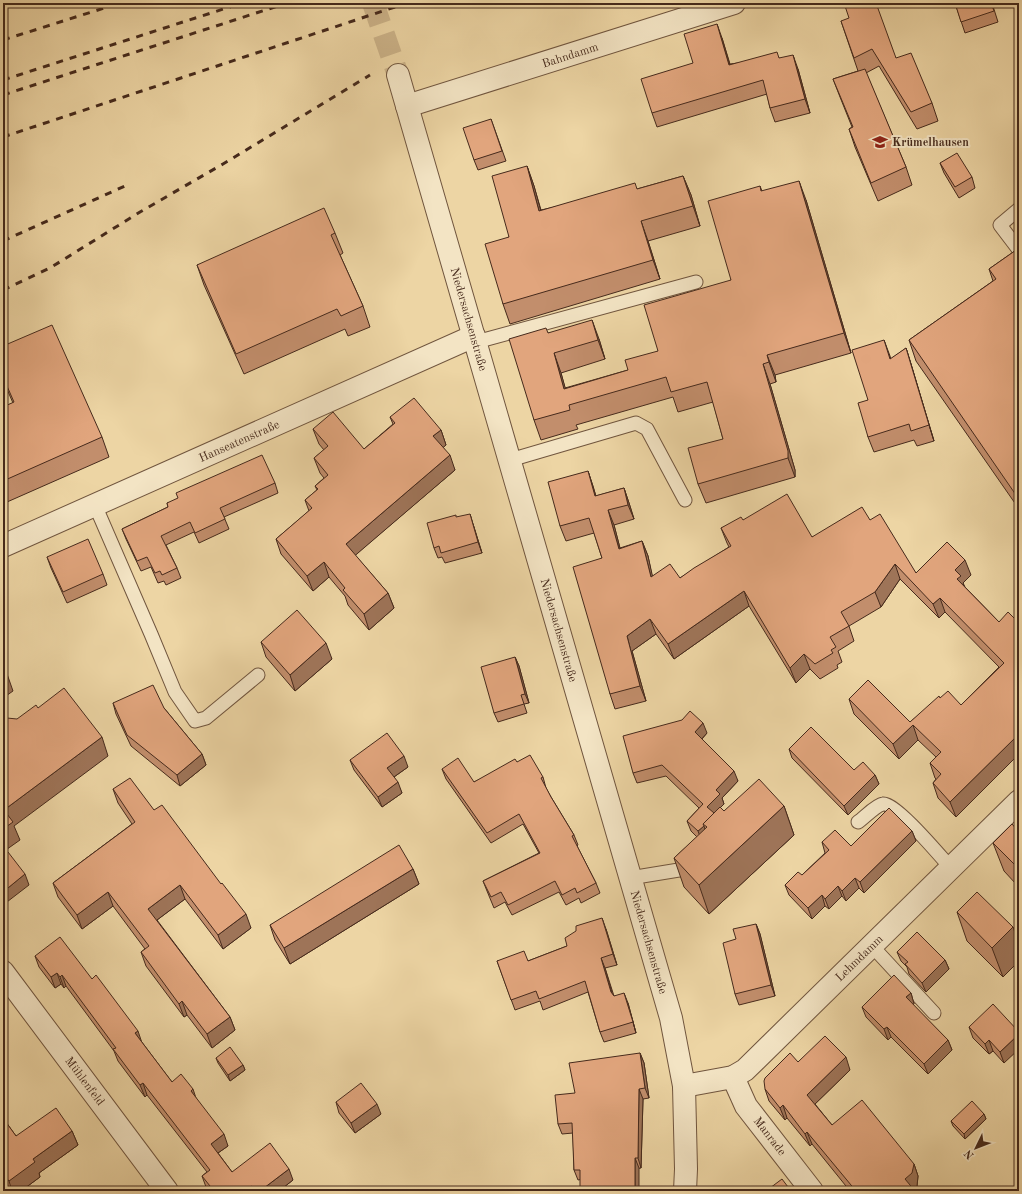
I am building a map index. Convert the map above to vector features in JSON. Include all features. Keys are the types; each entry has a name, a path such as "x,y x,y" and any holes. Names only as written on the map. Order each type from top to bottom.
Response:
{"street":[{"name":"Bahndamm","path":"407,106 734,3"},
{"name":"Niedersachsenstraße","path":"398,76 671,1018 684,1086 686,1191"},
{"name":"Hanseatenstraße","path":"3,546 475,339"},
{"name":"Lehmdamm","path":"684,1086 733,1077 745,1070 1019,801"},
{"name":"Mühlenfeld","path":"3,972 167,1191"},
{"name":"Manrade","path":"733,1077 746,1106 812,1191"}],"lane":[{"path":"1019,209 1000,225 1019,250"},
{"path":"475,339 696,282"},
{"path":"510,460 636,424 647,428 685,500"},
{"path":"95,505 175,692 195,721 206,718 258,675"},
{"path":"858,822 880,804 889,805 900,813 951,868"},
{"path":"630,878 685,869 702,853"},
{"path":"872,946 934,1013"}],"building":[{"path":"844,3 876,3 896,58 911,53 932,103 911,112 872,49 854,58 841,21 849,18"},
{"path":"955,3 991,3 994,11 961,22"},
{"path":"717,24 729,65 777,52 779,58 793,55 805,99 770,108 763,80 652,113 641,79 693,63 684,34"},
{"path":"865,69 906,167 871,183 849,129 853,127 833,79"},
{"path":"491,119 502,151 474,160 463,128"},
{"path":"957,153 972,177 955,187 940,163"},
{"path":"527,166 539,211 635,183 637,189 683,176 693,206 641,221 653,260 503,304 485,244 509,237 492,176"},
{"path":"799,181 844,333 767,355 769,362 763,364 788,451 788,458 698,484 688,448 723,439 707,382 671,392 666,377 569,405 570,410 534,420 509,339 546,328 548,333 592,320 598,340 554,353 564,389 628,370 625,360 658,351 644,305 731,280 708,201 760,186 761,191"},
{"path":"324,208 335,233 331,235 363,306 341,316 337,309 236,354 197,265"},
{"path":"1019,248 1019,492 1016,495 909,340 996,279 989,269"},
{"path":"52,325 102,437 3,481 3,407 14,402 3,377 3,346"},
{"path":"884,340 890,359 906,348 929,425 911,431 909,424 868,437 858,403 868,400 852,350"},
{"path":"414,398 441,430 433,436 450,455 346,544 388,593 364,614 343,590 345,588 324,562 307,576 276,539 312,508 305,500 318,489 315,486 328,475 314,458 328,446 313,429 333,412 364,449 395,423 390,417"},
{"path":"262,455 275,483 220,508 225,519 195,533 190,522 161,536 177,568 162,575 160,571 155,573 147,557 137,561 122,529 168,507 167,503 178,498 176,493"},
{"path":"588,471 595,496 624,488 628,505 608,510 619,549 642,541 651,577 670,564 680,578 731,546 721,528 741,517 743,520 787,494 812,537 862,507 870,520 880,514 916,573 947,542 965,560 955,570 961,576 957,579 999,622 1008,612 1019,623 1019,734 950,802 933,783 941,774 930,763 941,752 913,725 893,744 849,699 868,680 910,722 939,696 940,698 948,691 961,705 1004,663 940,598 933,604 895,564 875,592 841,612 849,626 830,637 836,647 831,650 833,653 815,664 804,654 790,668 744,591 668,644 650,619 627,636 640,686 610,694 573,567 602,558 589,518 560,526 548,482"},
{"path":"470,514 478,542 441,553 439,546 434,548 427,523 456,515 456,517"},
{"path":"88,539 103,574 63,592 47,557"},
{"path":"297,610 326,643 290,675 261,642"},
{"path":"515,657 525,694 521,695 524,704 494,713 481,667"},
{"path":"153,685 164,708 202,754 177,775 127,735 113,703"},
{"path":"64,688 102,737 4,810 13,822 3,829 3,721 7,718 17,719 36,705 38,708"},
{"path":"690,711 703,723 695,732 734,771 716,790 720,794 707,807 714,813 698,831 687,821 703,804 662,765 633,773 623,736 682,720"},
{"path":"811,727 854,770 863,762 875,775 844,806 789,749"},
{"path":"387,733 404,756 387,768 398,782 378,797 350,760"},
{"path":"530,755 543,777 541,778 551,797 574,835 572,836 596,883 577,893 575,888 562,895 555,881 508,905 501,892 491,897 483,881 540,853 519,814 487,833 442,769 458,758 474,782 515,759 517,762"},
{"path":"130,778 154,810 162,805 221,884 222,883 246,914 218,935 180,885 148,909 230,1017 207,1034 182,1001 179,1004 141,952 149,946 108,892 77,915 53,883 135,822 113,789"},
{"path":"759,779 784,806 699,885 674,858 707,827 703,824 720,807 724,811"},
{"path":"889,808 912,831 860,882 855,878 842,891 838,886 825,899 822,895 808,908 785,885 798,872 802,875 829,850 822,842 835,830 851,846"},
{"path":"1012,824 1019,832 1019,869 993,843"},
{"path":"399,845 413,869 284,948 270,925"},
{"path":"8,852 25,874 3,892 3,855"},
{"path":"1019,873 1019,883 1014,878"},
{"path":"977,892 1013,927 992,948 957,912"},
{"path":"602,918 613,954 601,958 611,992 614,996 624,993 633,1022 600,1032 585,981 539,999 536,991 511,1000 497,961 524,951 528,961 567,946 565,938 576,931 576,926"},
{"path":"756,924 771,985 735,994 723,943 736,939 733,929"},
{"path":"917,932 945,960 922,983 905,964 908,962 897,952"},
{"path":"60,937 92,979 96,975 138,1031 135,1033 172,1082 181,1074 193,1089 191,1091 224,1134 211,1144 232,1172 270,1143 289,1169 260,1191 256,1191 252,1186 245,1191 214,1191 202,1176 210,1170 143,1083 140,1085 113,1049 116,1048 62,975 60,977 57,973 51,977 35,956"},
{"path":"894,975 911,993 906,997 948,1040 924,1064 887,1027 884,1029 862,1007"},
{"path":"993,1004 1019,1032 1019,1034 1000,1052 989,1040 985,1044 969,1027"},
{"path":"825,1036 846,1057 807,1095 832,1125 862,1100 914,1164 912,1173 905,1179 915,1191 856,1191 807,1132 805,1134 783,1105 780,1108 765,1089 765,1078 790,1053 798,1062"},
{"path":"230,1047 243,1065 228,1075 216,1058"},
{"path":"640,1053 645,1088 639,1089 638,1158 635,1158 635,1191 580,1191 580,1170 574,1170 572,1123 558,1124 555,1095 575,1093 569,1063"},
{"path":"361,1083 377,1104 351,1123 336,1102"},
{"path":"972,1101 984,1114 964,1134 951,1121"},
{"path":"56,1108 72,1131 33,1159 35,1162 9,1181 3,1174 3,1118 16,1136"},
{"path":"782,1179 791,1191 766,1191"}],"tunnel":[{"path":"373,3 398,75"}],"railway":[{"path":"3,40 120,3"},
{"path":"3,80 242,3"},
{"path":"3,95 287,3"},
{"path":"3,137 407,3"},
{"path":"3,290 50,268 140,212 223,164 370,75"},
{"path":"3,241 127,185"}],"place":[{"name":"Krümelhausen","path":"880,142"}]}
